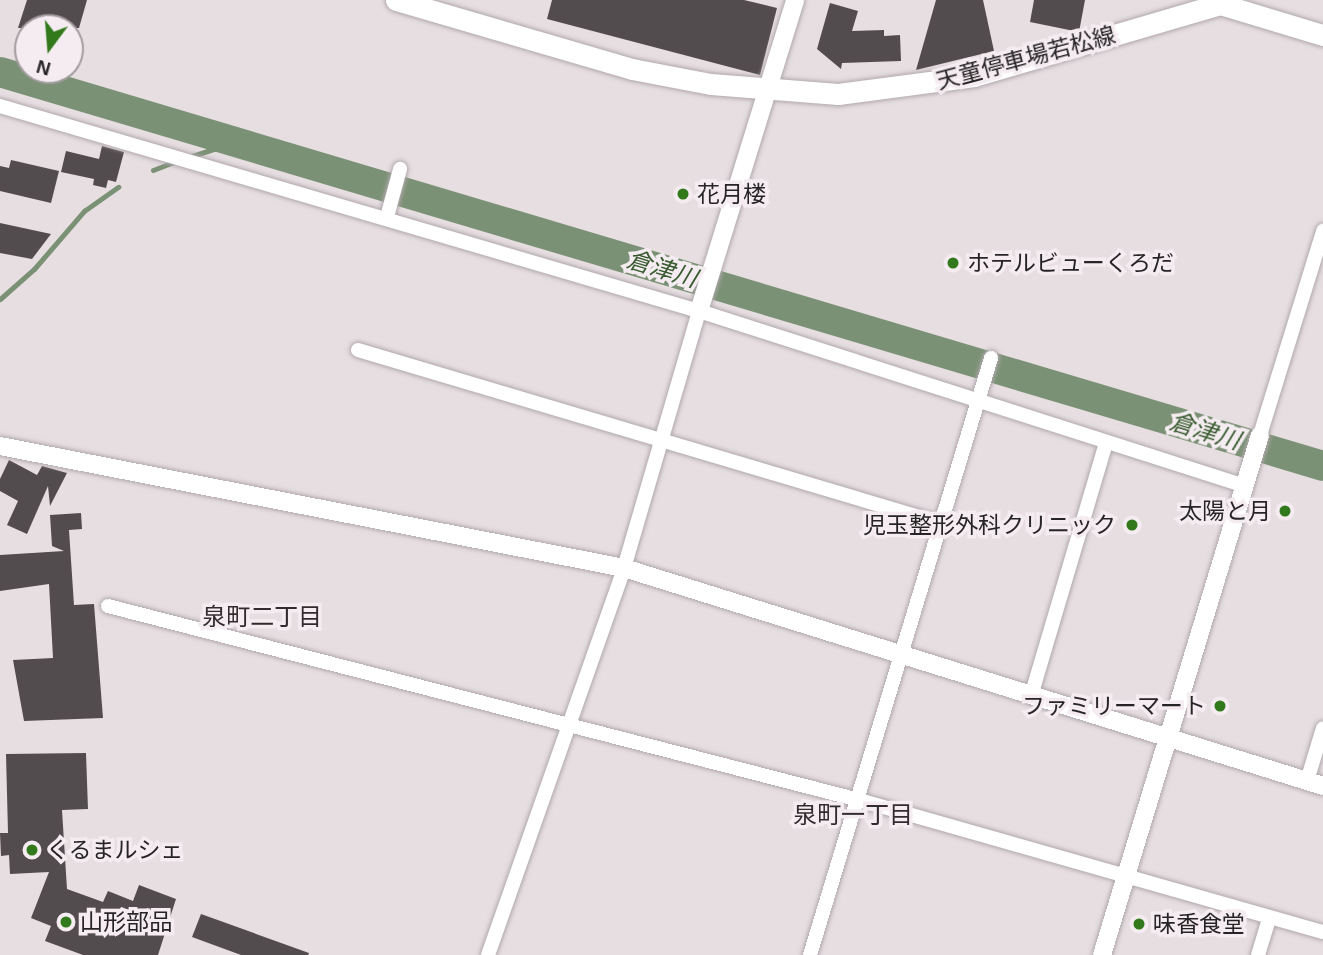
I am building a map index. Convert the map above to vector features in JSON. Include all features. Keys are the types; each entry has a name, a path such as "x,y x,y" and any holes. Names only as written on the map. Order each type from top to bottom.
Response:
{"main road":[{"name":"天童停車場若松線","path":"396,0 632,69 766,90 838,94 974,76 1213,2 1323,35"}],"street":[{"path":"488,955 624,568 663,442 699,311 795,0"},
{"path":"0,106 388,212 980,397 1106,442 1246,482"},
{"path":"388,212 399,172"},
{"path":"1102,955 1170,740 1323,231"},
{"path":"358,350 943,524"},
{"path":"810,955 943,524 991,358"},
{"path":"1031,696 1106,442"},
{"path":"0,446 624,568 1315,783 1323,728"},
{"path":"108,606 568,727 859,800 1269,919 1323,932"},
{"path":"1258,955 1269,919"}],"building":[{"path":"27,0 87,0 83,14 22,14"},
{"path":"552,0 744,0 777,8 760,75 547,19"},
{"path":"936,0 983,0 994,51 916,70"},
{"path":"1034,0 1085,0 1079,32 1030,22"},
{"path":"830,3 858,11 852,31 884,30 884,36 900,35 901,61 842,63 841,69 817,49"},
{"path":"102,146 124,152 116,182 108,180 106,188 93,185 94,179 61,172 66,151 99,159"},
{"path":"11,160 59,171 51,203 0,191 0,166 9,168"},
{"path":"0,223 51,234 32,259 0,253"},
{"path":"9,460 37,475 42,466 67,473 50,506 48,486 27,534 7,525 18,501 0,491 0,479"},
{"path":"81,513 82,529 69,530 74,605 94,604 103,718 24,721 13,660 53,658 49,584 0,591 0,555 64,551 52,546 50,515"},
{"path":"86,753 88,809 62,810 67,889 103,902 108,891 133,901 139,885 176,899 158,955 83,955 45,941 51,926 31,918 49,872 10,874 9,855 1,856 0,833 8,833 6,754"},
{"path":"201,914 309,953 241,955 192,937"}],"waterway":[{"name":"倉津川","path":"0,72 1323,466"},
{"path":"189,157 235,142"},
{"path":"153,170 176,161"},
{"path":"0,299 34,269 84,211 118,187"}],"place":[{"name":"花月楼","path":"683,194"},
{"name":"ホテルビューくろだ","path":"953,263"},
{"name":"太陽と月","path":"1285,511"},
{"name":"児玉整形外科クリニック","path":"1132,525"},
{"name":"ファミリーマート","path":"1220,706"},
{"name":"くるまルシェ","path":"32,850"},
{"name":"山形部品","path":"66,922"},
{"name":"味香食堂","path":"1139,924"}],"district":[{"name":"泉町二丁目","path":"262,617"},
{"name":"泉町一丁目","path":"853,815"}]}
